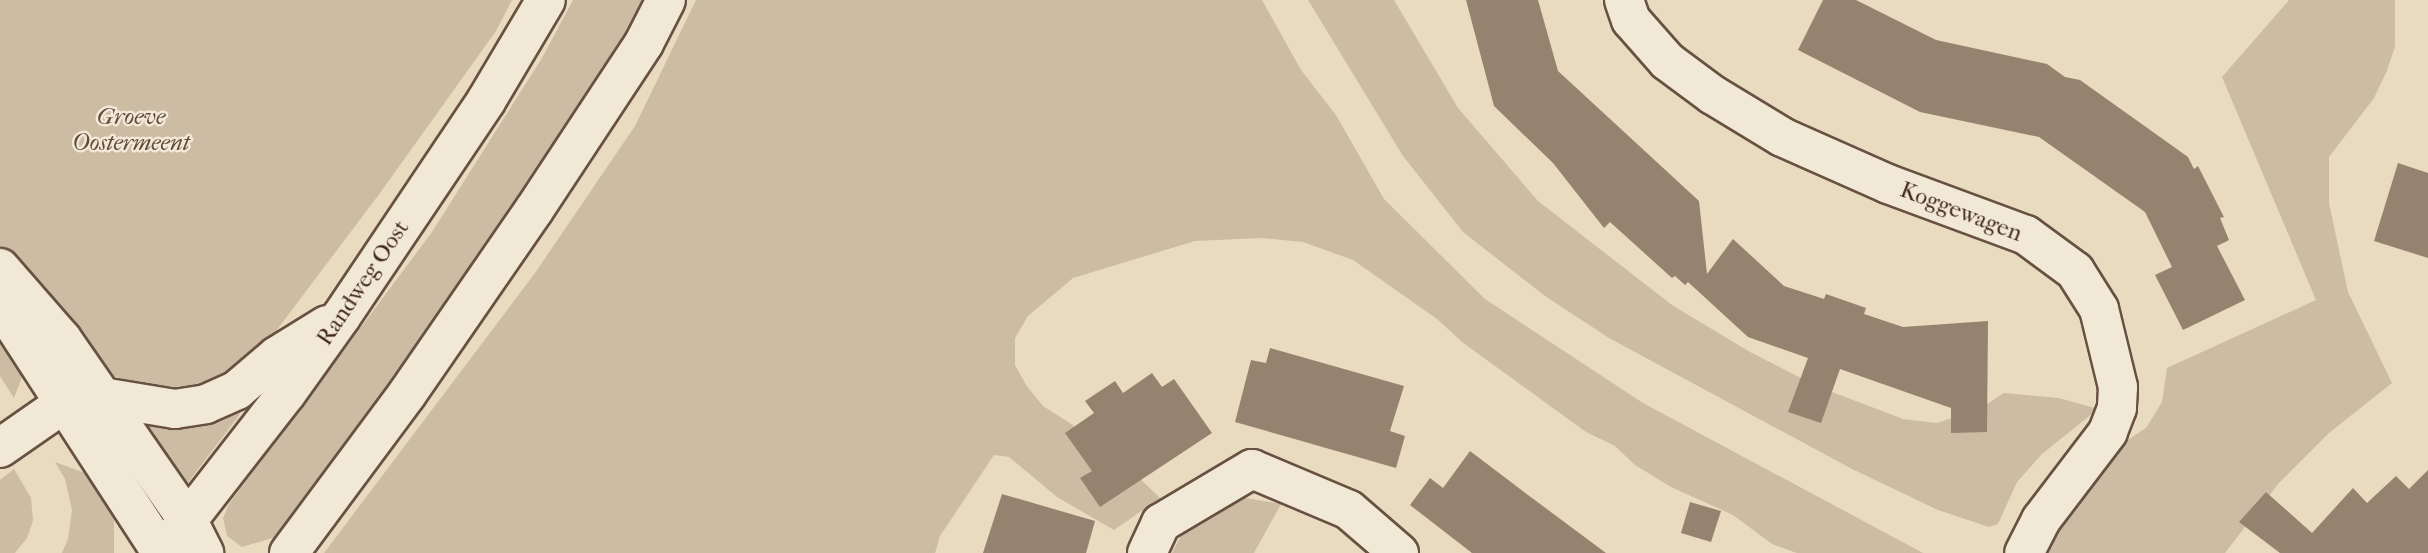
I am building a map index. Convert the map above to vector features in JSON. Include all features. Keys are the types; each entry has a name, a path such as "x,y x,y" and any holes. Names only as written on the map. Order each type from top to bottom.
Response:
{"street":[{"name":"Randweg Oost","path":"162,553 196,537 486,101 545,0"},
{"path":"289,553 407,394 534,210 644,43 666,0"},
{"name":"Koggewagen","path":"1624,0 1631,20 1667,61 1713,95 1782,138 1888,184 2026,234 2074,271 2099,309 2118,387 2117,408 2108,432 2041,520 2024,553"},
{"path":"0,268 62,339 162,553"},
{"path":"0,304 86,395 196,537"},
{"path":"0,449 86,395 175,409 206,404 237,390 277,356 341,317"},
{"path":"1147,553 1161,523 1252,470 1349,510 1399,553"}],"green space":[{"name":"Groeve Oostermeent","path":"0,0 512,0 496,31 380,193 261,351 217,382 175,392 143,388 112,375 88,355 0,248"},
{"path":"573,0 643,0 590,111 493,257 279,536 242,547 227,536 223,518 229,504 432,232 542,58"},
{"path":"696,0 1262,0 1301,70 1336,115 1384,199 1485,299 1643,403 1923,553 1797,553 1772,544 1733,515 1671,487 1635,465 1615,446 1586,432 1462,342 1437,319 1353,260 1303,242 1261,238 1195,241 1073,278 1028,316 1015,338 1015,365 1026,385 1043,406 1073,425 1102,472 1122,461 1160,498 1114,530 1057,497 1009,457 994,455 940,536 935,553 324,553 535,273 635,126"},
{"path":"1308,0 1394,0 1458,108 1538,201 1672,305 1750,352 1819,387 1903,419 1937,423 1981,408 2004,393 2059,398 2098,409 2042,454 2017,482 1998,524 1989,527 1938,510 1852,469 1609,338 1545,296 1463,232 1403,156"},
{"path":"2289,0 2395,0 2395,47 2386,73 2374,98 2329,157 2329,203 2348,292 2392,383 2329,433 2279,483 2225,553 2034,553 2117,447 2146,428 2162,402 2167,368 2316,300 2222,77"},
{"path":"0,321 22,362 22,377 14,398 0,376"},
{"path":"238,409 241,411 238,417 183,489 138,421"},
{"path":"55,462 85,473 104,494 114,521 114,553 62,553 68,539 72,510 65,479"},
{"path":"14,469 31,498 33,521 27,538 15,553 0,553 0,480"},
{"path":"1235,496 1281,504 1254,553 1172,553 1200,499"}],"building":[{"path":"1466,0 1538,0 1558,71 1699,201 1707,274 1733,239 1784,286 1824,299 1826,294 1866,308 1864,314 1903,327 1988,321 1987,432 1951,433 1951,408 1840,369 1821,423 1788,412 1808,358 1748,337 1688,282 1685,285 1675,276 1672,278 1610,222 1604,228 1553,163 1494,106"},
{"path":"1823,0 1856,0 1936,40 2047,64 2065,77 2080,80 2188,157 2194,169 2198,166 2224,217 2220,218 2229,240 2217,246 2245,300 2183,330 2155,275 2172,267 2145,212 2039,137 1920,112 1798,50"},
{"path":"2398,163 2428,173 2428,258 2374,241"},
{"path":"1270,348 1404,386 1390,431 1405,436 1396,468 1235,422 1251,360 1266,363"},
{"path":"1152,373 1162,387 1174,379 1212,433 1100,507 1080,478 1092,471 1065,433 1094,413 1085,401 1115,381 1123,393"},
{"path":"1470,451 1606,553 1472,553 1410,505 1430,478 1443,488"},
{"path":"2428,470 2428,553 2280,553 2239,522 2266,492 2312,533 2353,488 2367,503 2396,476 2409,489"},
{"path":"1002,494 1095,521 1086,553 983,553"},
{"path":"1690,502 1721,511 1711,542 1681,533"}]}
